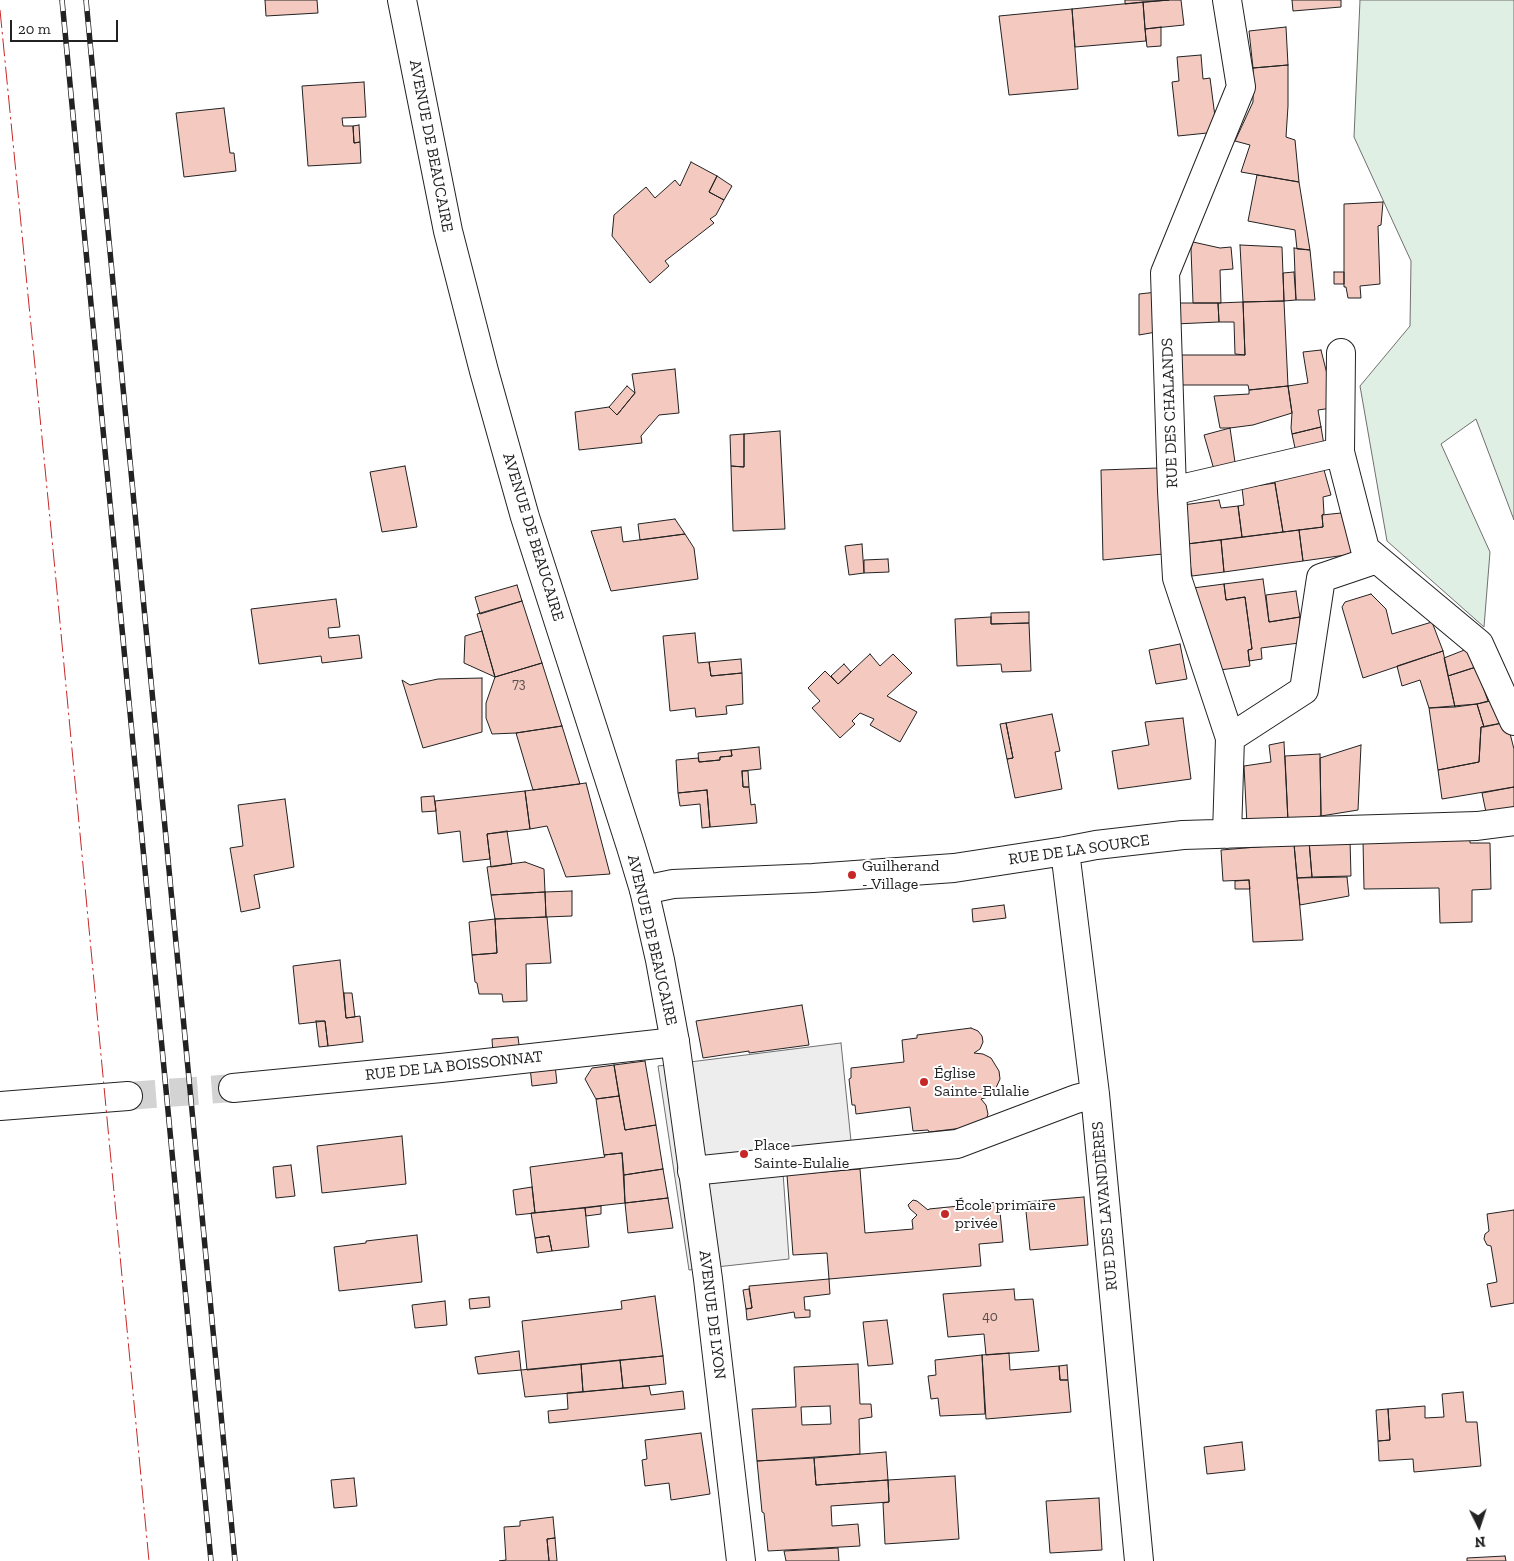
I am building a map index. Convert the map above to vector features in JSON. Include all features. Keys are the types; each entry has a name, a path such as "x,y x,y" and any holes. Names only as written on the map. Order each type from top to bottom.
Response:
{"street":[{"name":"AVENUE DE BEAUCAIRE","path":"402,0 448,231 484,371 525,517 644,890 660,960 679,1070"},
{"name":"RUE DES CHALANDS","path":"1227,0 1241,87 1165,273 1172,491 1177,578 1230,738 1227,834"},
{"path":"1341,353 1340,452 1365,549 1479,644 1514,720"},
{"path":"1172,491 1340,452"},
{"path":"1230,738 1304,690 1321,578 1377,558"},
{"name":"RUE DE LA SOURCE","path":"644,890 673,884 813,878 954,868 1065,852 1096,844 1183,836 1477,826 1514,821"},
{"name":"RUE DES LAVANDIÈRES","path":"1065,852 1095,1094 1140,1561"},
{"name":"RUE DE LA BOISSONNAT","path":"233,1088 440,1068 675,1042"},
{"name":"AVENUE DE LYON","path":"679,1070 708,1279 741,1561"},
{"path":"692,1171 957,1144 1076,1098 1095,1094"},
{"path":"0,1106 128,1096"}],"green space":[{"path":"1360,0 1514,0 1514,520 1476,419 1441,444 1490,552 1484,627 1387,541 1360,386 1410,326 1411,261 1354,137"}],"shaded area":[{"name":"Place Sainte-Eulalie","path":"841,1043 852,1151 782,1158 789,1259 689,1270 658,1066"}],"building":[{"path":"265,0 317,0 318,13 266,16"},
{"path":"1125,0 1169,0 1125,4"},
{"path":"1181,0 1184,25 1145,29 1143,2"},
{"path":"1292,0 1341,0 1341,7 1293,11"},
{"path":"1143,2 1146,41 1075,47 1072,9"},
{"path":"1072,9 1078,89 1009,95 999,16"},
{"path":"1161,27 1161,46 1147,47 1145,29"},
{"path":"1286,27 1288,65 1253,68 1249,31"},
{"path":"1201,55 1203,79 1210,78 1217,132 1178,136 1172,82 1179,81 1177,57"},
{"path":"1288,65 1286,137 1295,140 1299,182 1241,172 1250,145 1235,141 1253,102 1253,68"},
{"path":"364,82 366,117 342,118 343,126 353,126 354,143 360,142 361,163 308,166 302,86"},
{"path":"224,108 230,153 234,153 236,171 184,177 176,113"},
{"path":"359,125 360,142 354,143 353,126"},
{"path":"691,162 717,176 709,192 724,200 716,215 710,219 714,223 665,261 669,266 650,283 612,236 614,215 646,187 655,198 675,180 680,186"},
{"path":"1257,175 1299,182 1310,250 1297,249 1295,230 1248,221"},
{"path":"717,176 732,186 724,200 709,192"},
{"path":"1383,202 1381,225 1378,226 1380,284 1360,286 1361,298 1348,298 1346,287 1344,287 1344,204"},
{"path":"1193,242 1220,248 1231,247 1233,269 1220,270 1221,303 1193,303 1191,249"},
{"path":"1240,245 1282,247 1284,301 1243,302"},
{"path":"1294,248 1310,250 1315,300 1296,300"},
{"path":"1294,272 1296,300 1284,301 1283,273"},
{"path":"1334,272 1344,272 1344,284 1334,284"},
{"path":"1157,292 1156,332 1139,335 1139,294"},
{"path":"1284,301 1288,386 1249,390 1248,385 1179,385 1177,355 1245,355 1243,302"},
{"path":"1243,302 1245,355 1235,354 1234,322 1219,322 1218,303"},
{"path":"1174,303 1218,303 1219,322 1175,324"},
{"path":"1321,350 1329,382 1332,408 1318,410 1321,427 1292,434 1292,413 1288,386 1308,383 1303,352"},
{"path":"675,369 679,413 659,415 641,436 642,443 579,450 575,412 609,407 617,415 635,393 632,374"},
{"path":"627,386 635,393 617,415 609,407"},
{"path":"1288,386 1292,413 1253,425 1220,428 1214,396 1249,394 1249,390"},
{"path":"1321,427 1325,451 1297,457 1292,434"},
{"path":"1230,428 1236,469 1215,473 1204,435"},
{"path":"780,431 785,529 733,531 731,466 744,467 744,434"},
{"path":"744,434 744,467 731,466 730,435"},
{"path":"405,466 417,527 382,532 370,472"},
{"path":"1158,468 1163,554 1103,560 1101,470"},
{"path":"1324,470 1331,495 1323,497 1323,527 1283,532 1274,478"},
{"path":"1275,483 1283,532 1242,537 1238,506 1244,505 1242,488"},
{"path":"1219,500 1221,508 1238,506 1242,537 1187,544 1183,505"},
{"path":"1341,513 1353,554 1303,561 1299,530 1323,527 1322,515"},
{"path":"675,519 685,534 640,540 638,524"},
{"path":"621,527 623,542 685,534 694,548 698,579 611,591 591,531"},
{"path":"1299,530 1303,561 1224,572 1221,540"},
{"path":"1221,540 1224,572 1192,576 1187,544"},
{"path":"862,544 864,573 849,575 845,546"},
{"path":"888,559 889,572 864,573 864,560"},
{"path":"1263,579 1269,622 1300,617 1299,643 1261,648 1262,659 1249,661 1248,650 1252,649 1245,597 1226,600 1224,584"},
{"path":"1224,584 1226,600 1245,597 1252,649 1248,650 1250,666 1220,670 1193,588"},
{"path":"517,585 522,601 480,614 475,597"},
{"path":"1296,591 1300,617 1269,622 1266,595"},
{"path":"1371,594 1386,609 1392,634 1432,622 1443,651 1363,678 1342,607 1345,602"},
{"path":"336,599 340,627 328,628 329,638 359,635 362,658 322,663 321,656 259,664 251,609"},
{"path":"522,601 542,663 495,677 477,614"},
{"path":"1029,612 1029,623 991,624 991,613"},
{"path":"991,617 991,624 1029,623 1031,671 1002,672 1001,664 957,666 955,619"},
{"path":"482,631 495,677 464,663 465,636"},
{"path":"695,633 698,663 709,662 711,676 742,673 743,704 726,706 727,714 696,717 695,708 670,711 663,636"},
{"path":"1180,644 1187,679 1156,684 1149,650"},
{"path":"1467,649 1476,667 1448,676 1444,658"},
{"path":"1443,651 1455,707 1429,708 1420,680 1402,686 1397,666"},
{"path":"870,654 880,666 893,654 912,673 887,696 917,712 900,742 870,725 874,719 860,713 852,721 855,724 840,738 812,708 820,701 808,688 825,671 838,684"},
{"path":"741,659 742,673 711,676 709,662"},
{"path":"542,663 562,726 516,733 492,734 486,718 486,703 495,677"},
{"path":"844,664 851,672 838,684 831,676"},
{"path":"1476,667 1488,701 1455,707 1448,676"},
{"path":"482,678 482,732 423,748 402,680 410,685 438,679"},
{"path":"1500,699 1507,722 1484,727 1477,704"},
{"path":"1477,704 1484,727 1481,727 1479,762 1438,770 1429,708"},
{"path":"1052,714 1060,751 1055,752 1062,789 1015,798 1007,759 1013,758 1006,723"},
{"path":"1183,718 1191,779 1118,789 1112,751 1149,745 1145,722"},
{"path":"1507,722 1514,749 1514,787 1442,799 1438,770 1479,762 1481,727"},
{"path":"1006,723 1013,758 1007,759 1000,724"},
{"path":"562,726 580,784 533,790 516,733"},
{"path":"1284,742 1288,821 1247,825 1244,766 1271,762 1269,745"},
{"path":"1361,745 1358,810 1321,816 1320,758"},
{"path":"759,747 761,769 742,771 743,787 749,787 751,805 755,804 757,823 710,827 707,790 678,793 676,760 698,758 699,762 720,760 720,757 732,756 731,750"},
{"path":"731,750 732,756 720,757 720,760 699,762 698,753"},
{"path":"1320,754 1321,816 1288,821 1285,756"},
{"path":"742,771 748,771 749,787 743,787"},
{"path":"586,783 610,874 566,877 547,826 530,829 525,791"},
{"path":"1514,787 1514,811 1487,817 1482,793"},
{"path":"707,790 710,827 702,828 700,804 680,806 678,793"},
{"path":"525,791 530,829 487,834 490,859 463,862 460,831 438,834 435,801"},
{"path":"434,796 436,811 422,812 421,797"},
{"path":"285,799 294,867 254,875 260,908 241,912 230,848 243,846 238,805"},
{"path":"507,831 512,864 491,867 487,834"},
{"path":"1470,839 1470,843 1490,843 1491,889 1472,890 1472,922 1440,923 1439,888 1364,889 1363,841"},
{"path":"1350,840 1351,876 1312,877 1309,841"},
{"path":"1309,841 1312,877 1297,878 1294,844"},
{"path":"1294,844 1303,940 1253,942 1249,880 1223,881 1221,850"},
{"path":"525,862 544,869 545,892 491,895 487,867"},
{"path":"1347,877 1349,896 1300,905 1297,878"},
{"path":"1249,880 1250,889 1235,889 1235,881"},
{"path":"572,891 572,916 546,917 545,892"},
{"path":"545,892 546,917 495,919 491,895"},
{"path":"1004,905 1006,918 973,922 972,909"},
{"path":"547,917 551,963 526,964 527,1001 503,1002 502,994 479,994 477,983 475,982 472,955 497,953 495,919"},
{"path":"495,919 497,953 472,955 469,922"},
{"path":"340,960 346,1018 360,1016 363,1042 328,1046 325,1021 299,1024 293,966"},
{"path":"344,993 352,993 355,1017 346,1018"},
{"path":"802,1005 809,1045 703,1058 696,1021"},
{"path":"316,1021 325,1021 328,1046 319,1047"},
{"name":"Église Sainte-Eulalie","path":"971,1028 978,1031 982,1036 983,1042 980,1049 974,1053 983,1054 991,1058 999,1071 1000,1079 995,1090 988,1097 981,1099 986,1105 988,1114 986,1120 980,1126 929,1132 928,1130 913,1131 910,1107 856,1114 855,1105 852,1105 849,1079 851,1078 851,1068 904,1062 902,1040 917,1038 917,1035"},
{"path":"518,1037 520,1052 493,1054 492,1039"},
{"path":"645,1061 656,1125 625,1130 614,1065"},
{"path":"555,1065 557,1083 532,1086 530,1067"},
{"path":"614,1065 619,1096 596,1099 585,1079 592,1068"},
{"path":"619,1096 625,1130 656,1125 663,1169 624,1175 622,1153 604,1155 596,1099"},
{"path":"402,1136 406,1184 322,1193 317,1146"},
{"path":"622,1153 625,1203 535,1213 530,1167"},
{"path":"291,1165 295,1196 276,1198 273,1167"},
{"path":"663,1169 668,1198 625,1203 624,1175"},
{"path":"860,1169 865,1233 913,1229 912,1220 917,1215 908,1205 913,1200 928,1210 999,1202 1003,1242 979,1244 981,1266 829,1279 827,1253 793,1255 787,1175"},
{"path":"532,1187 535,1213 516,1215 513,1190"},
{"path":"1084,1197 1088,1245 1030,1250 1025,1202"},
{"path":"668,1198 673,1228 628,1233 625,1203"},
{"path":"601,1206 601,1214 586,1216 585,1208"},
{"path":"585,1208 589,1247 552,1251 549,1236 535,1238 531,1213"},
{"path":"1514,1210 1514,1303 1491,1307 1487,1284 1497,1282 1491,1246 1487,1245 1484,1239 1485,1234 1489,1231 1487,1214"},
{"path":"417,1235 422,1282 339,1291 334,1247"},
{"path":"549,1236 552,1251 537,1253 535,1238"},
{"path":"829,1279 830,1294 804,1297 805,1310 810,1310 810,1317 795,1318 794,1312 747,1320 746,1309 752,1308 749,1286"},
{"path":"749,1289 752,1308 746,1309 743,1290"},
{"path":"1014,1289 1015,1300 1033,1299 1039,1351 986,1355 984,1334 948,1337 943,1294"},
{"path":"655,1296 663,1356 527,1370 522,1321 622,1309 621,1301"},
{"path":"489,1297 490,1307 470,1309 469,1299"},
{"path":"445,1301 447,1325 415,1328 412,1305"},
{"path":"887,1320 893,1364 868,1366 863,1322"},
{"path":"519,1351 521,1370 478,1374 475,1357"},
{"path":"1009,1353 1010,1370 1059,1366 1060,1380 1068,1380 1071,1412 986,1419 982,1355"},
{"path":"982,1355 985,1414 940,1416 938,1398 931,1399 928,1376 936,1375 935,1360"},
{"path":"663,1356 666,1384 623,1388 620,1360"},
{"path":"620,1360 623,1388 583,1392 581,1364"},
{"path":"581,1364 583,1392 525,1397 521,1370"},
{"path":"858,1364 860,1404 871,1404 872,1417 859,1419 860,1454 757,1461 752,1409 796,1407 794,1367","holes":["830,1406 831,1424 802,1425 801,1407"]},
{"path":"1067,1365 1068,1380 1060,1380 1059,1366"},
{"path":"649,1386 651,1395 683,1391 685,1409 549,1423 548,1411 568,1409 567,1393"},
{"path":"1463,1392 1466,1422 1477,1422 1481,1466 1414,1472 1413,1459 1379,1461 1378,1441 1390,1440 1388,1409 1425,1406 1425,1418 1444,1417 1442,1394"},
{"path":"1388,1409 1390,1440 1378,1441 1376,1410"},
{"path":"701,1433 710,1494 671,1500 669,1483 645,1486 642,1460 647,1459 645,1440"},
{"path":"1242,1442 1245,1470 1207,1474 1204,1447"},
{"path":"886,1452 888,1480 816,1485 814,1458"},
{"path":"814,1458 816,1485 888,1480 889,1502 831,1506 832,1526 858,1524 860,1546 768,1551 757,1461"},
{"path":"955,1476 959,1539 885,1544 883,1503 889,1502 888,1480"},
{"path":"354,1478 357,1506 334,1508 331,1480"},
{"path":"1099,1498 1102,1550 1050,1553 1046,1501"},
{"path":"553,1517 555,1538 547,1539 549,1561 499,1561 506,1560 504,1527 520,1526 520,1521"},
{"path":"555,1538 557,1561 549,1561 547,1539"},
{"path":"838,1548 839,1561 786,1561 784,1551"},
{"path":"1505,1556 1506,1561 1467,1561 1467,1558"}],"tunnel":[{"path":"128,1096 233,1088"}],"railway":[{"path":"62,0 211,1561"},
{"path":"86,0 235,1561"}],"power":[{"path":"0,10 149,1561"}],"place":[{"name":"Guilherand - Village","path":"852,875"},
{"name":"Église Sainte-Eulalie","path":"924,1082"},
{"name":"Place Sainte-Eulalie","path":"744,1154"},
{"name":"École primaire privée","path":"945,1214"}]}
